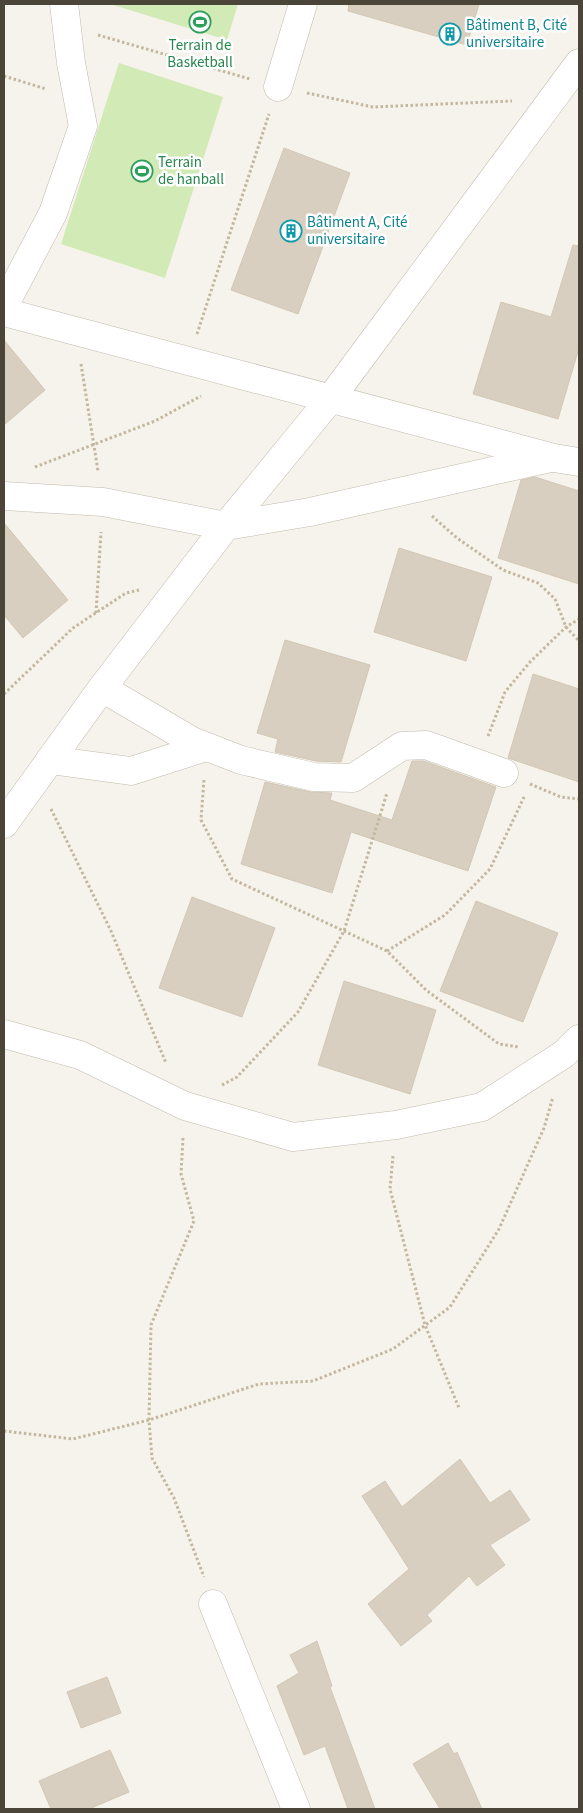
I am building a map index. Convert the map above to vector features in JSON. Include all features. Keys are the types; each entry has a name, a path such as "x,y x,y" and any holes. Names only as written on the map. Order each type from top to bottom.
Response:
{"street":[{"path":"4,306 53,213 83,126 71,63 64,4"},
{"path":"278,87 303,4"},
{"path":"4,824 102,688 226,526 331,398 577,71"},
{"path":"4,312 567,460"},
{"path":"4,496 102,502 226,526 310,512 403,491 567,460"},
{"path":"102,688 192,741 206,747 241,760 314,777 353,778 402,746 426,744 504,773"},
{"path":"43,769 131,771 206,747"},
{"path":"4,1034 80,1055 185,1106 293,1137 396,1125 482,1107 572,1046"},
{"path":"213,1604 296,1809"}],"path":[{"path":"4,76 78,99"},
{"path":"188,361 278,87"},
{"path":"31,468 155,421 242,375"},
{"path":"403,491 457,538 503,570 538,583 555,599 566,627 579,641"},
{"path":"4,694 73,628 126,593 144,588"},
{"path":"477,763 505,692 530,662 566,627 579,619"},
{"path":"4,1431 73,1439 149,1420 259,1384 313,1381 393,1349 450,1307 500,1229 544,1128 572,1046 499,1044 426,990 386,951 232,879 201,820 206,747"},
{"path":"43,769 185,1106 181,1174 194,1221 151,1325 149,1420 152,1458 174,1498 213,1604"},
{"path":"504,773 561,797 579,799"},
{"path":"386,951 445,915 490,869 531,784"},
{"path":"185,1106 237,1076 298,1012 344,931 387,792"},
{"path":"396,1125 390,1189 425,1325 459,1408"}],"green space":[{"name":"Terrain de Basketball","path":"110,4 238,4 227,40"},
{"name":"Terrain de hanball","path":"119,63 223,97 165,278 61,244"}],"building":[{"name":"Bâtiment B, Cité universitaire","path":"349,4 479,4 467,45 348,11"},
{"name":"Bâtiment A, Cité universitaire","path":"284,148 350,173 298,314 231,290"},
{"path":"573,245 579,246 579,348 558,419 473,394 501,302 551,317"},
{"path":"4,340 45,390 4,425"},
{"path":"535,477 579,491 579,584 498,558 521,480"},
{"path":"4,523 68,600 23,638 4,615"},
{"path":"399,548 492,577 466,661 374,632"},
{"path":"285,640 370,665 341,762 316,761 275,752 278,739 257,733"},
{"path":"533,674 579,689 579,782 508,758"},
{"path":"412,761 424,761 496,787 468,871 351,832 332,893 241,864 265,782 311,792 332,793 330,800 392,820"},
{"path":"192,897 275,928 242,1017 159,988"},
{"path":"476,901 558,933 523,1022 440,991"},
{"path":"344,981 436,1010 410,1094 318,1065"},
{"path":"460,1459 490,1503 510,1490 530,1520 490,1545 505,1565 477,1586 469,1576 427,1615 432,1621 401,1646 368,1604 409,1569 362,1496 385,1481 402,1507"},
{"path":"317,1641 332,1686 330,1687 375,1809 348,1809 325,1746 304,1755 277,1686 299,1673 290,1655"},
{"path":"107,1677 121,1713 81,1728 67,1692"},
{"path":"448,1743 454,1754 457,1752 482,1809 440,1809 413,1764"},
{"path":"110,1750 129,1792 89,1809 51,1809 39,1781"}],"place":[{"name":"Terrain de Basketball","path":"200,22"},
{"name":"Bâtiment B, Cité universitaire","path":"450,34"},
{"name":"Terrain de hanball","path":"142,171"},
{"name":"Bâtiment A, Cité universitaire","path":"291,231"}]}
